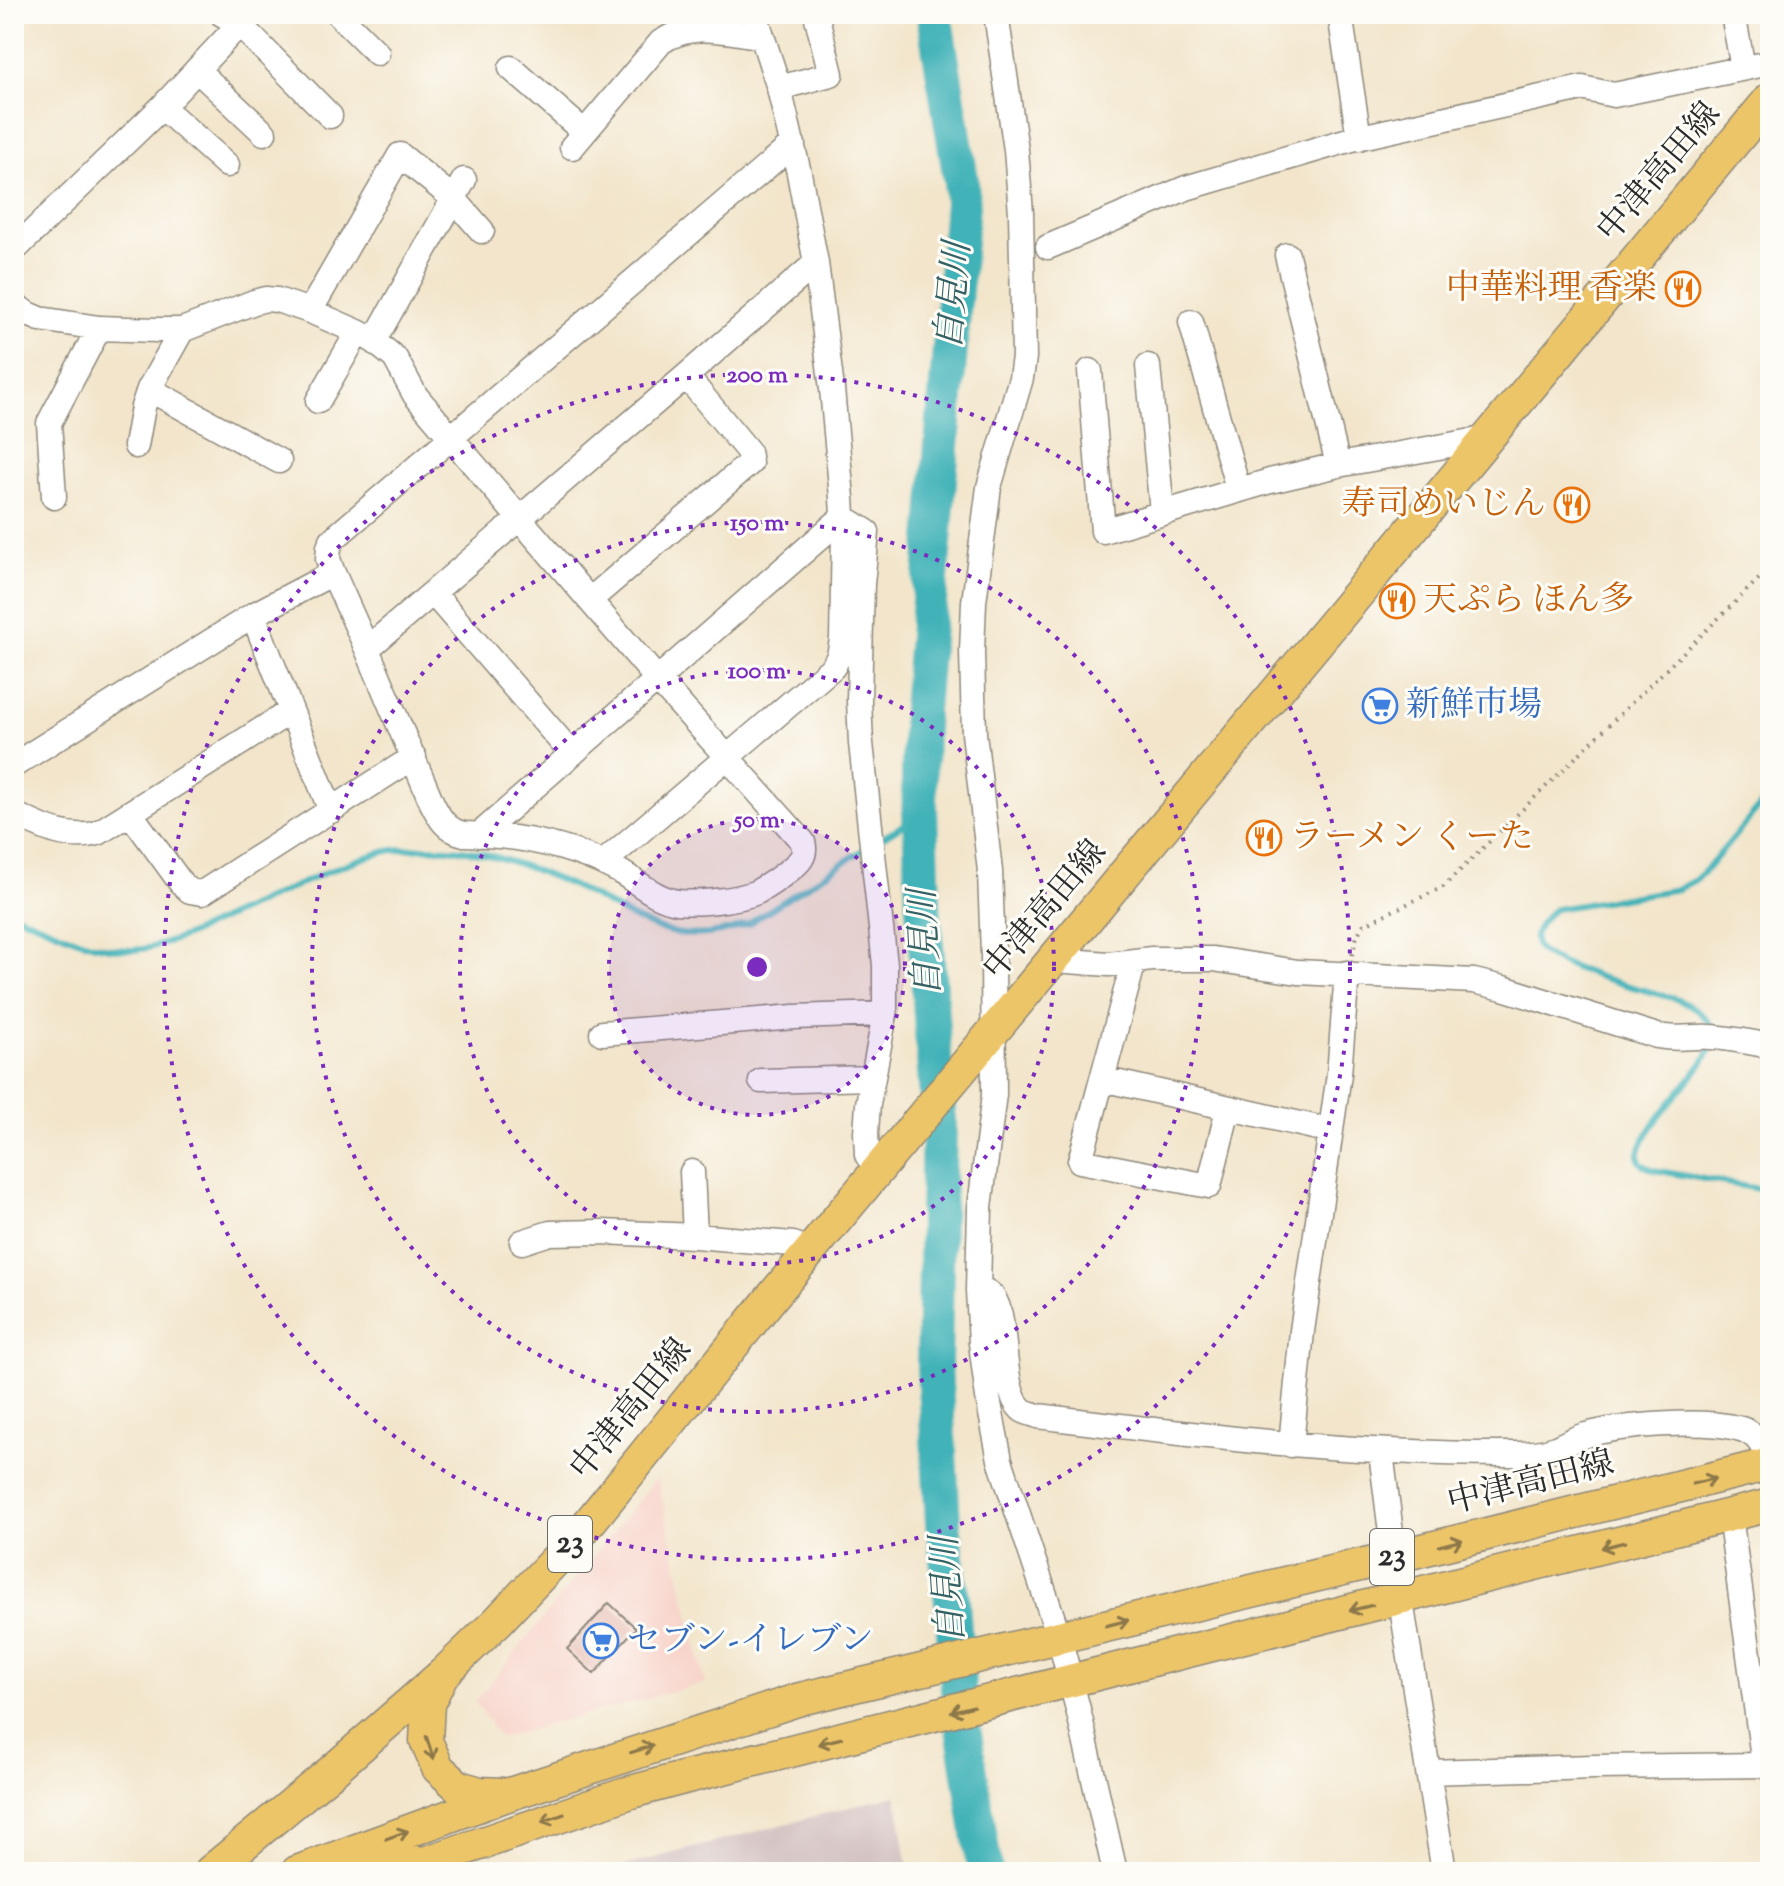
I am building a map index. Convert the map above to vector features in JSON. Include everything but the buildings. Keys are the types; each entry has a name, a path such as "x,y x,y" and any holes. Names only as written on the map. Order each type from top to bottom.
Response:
{"main road":[{"name":"中津高田線","path":"217,1869 443,1674 579,1535 879,1168 1770,99"},
{"name":"中津高田線","path":"297,1872 507,1795 800,1699 1769,1467"},
{"name":"23","path":"398,1872 631,1792 1770,1505"},
{"path":"443,1674 428,1704 426,1741 438,1768 459,1787 480,1793 507,1795"},
{"path":"365,1872 437,1858"}],"street":[{"path":"338,14 377,53"},
{"path":"779,88 831,74 816,14"},
{"path":"996,14 1016,150 1021,213 1024,357 1021,378 989,487 974,602 974,733 992,899 985,1042 994,1094 980,1207 978,1290 981,1343 1000,1460 1059,1637 1115,1872"},
{"path":"1340,14 1359,138"},
{"path":"1733,14 1743,68"},
{"path":"14,250 162,107 197,70 237,17 330,116"},
{"path":"511,68 578,140 661,42 687,30 758,25 793,144 816,263 837,437 843,517 842,640 833,667 603,863"},
{"path":"1048,247 1186,188 1359,138 1582,88 1614,95 1770,65"},
{"path":"197,70 264,133"},
{"path":"162,107 227,165"},
{"path":"14,304 40,319 99,328 182,330 254,302 277,300 366,336 395,358 415,395 451,438 658,680 803,842 805,852 798,863 752,894 706,902 678,902 661,897 603,863 558,846 455,832 439,818 328,559 332,540 451,438 793,144"},
{"path":"310,311 400,155 459,190 482,231"},
{"path":"318,401 366,336 459,190"},
{"path":"1287,255 1338,465"},
{"path":"367,649 816,263"},
{"path":"1191,322 1238,489"},
{"path":"54,497 49,423 99,328"},
{"path":"136,446 149,389 182,330"},
{"path":"1148,366 1162,512"},
{"path":"1090,371 1103,531 1238,489 1338,465 1489,438"},
{"path":"590,600 750,463 748,451 686,376"},
{"path":"149,389 279,461"},
{"path":"479,835 843,517"},
{"path":"843,517 867,532 862,584 859,700 885,965 885,1014 868,1104 867,1155 879,1168"},
{"path":"14,765 253,615 333,573"},
{"path":"433,593 572,754"},
{"path":"253,615 331,811"},
{"path":"14,814 55,832 86,836 98,833 291,711"},
{"path":"130,813 181,883 190,891 202,893 414,757"},
{"path":"1054,960 1109,964 1213,959 1298,972 1457,980 1490,984 1657,1036 1674,1039 1707,1036 1770,1046"},
{"path":"1134,961 1080,1161 1209,1186 1228,1109"},
{"path":"1291,1445 1302,1331 1342,1049 1347,973"},
{"path":"602,1033 794,1017 885,1014"},
{"path":"761,1081 872,1078"},
{"path":"1102,1079 1331,1131"},
{"path":"692,1172 695,1236"},
{"path":"522,1242 550,1233 574,1232 695,1236 793,1244 811,1250"},
{"path":"978,1290 988,1291 998,1307 1011,1390 1021,1409 1029,1413 1215,1438 1381,1452 1530,1453 1553,1449 1582,1436 1611,1429 1713,1424 1753,1434 1766,1454 1769,1467"},
{"path":"1381,1452 1394,1557 1444,1872"},
{"path":"1428,1772 1767,1765 1730,1516"}],"path":[{"path":"1347,973 1363,925 1443,887 1770,568"}],"shaded area":[{"path":"657,1478 705,1683 500,1738 475,1702"},
{"path":"896,1795 909,1872 601,1872"}],"waterway":[{"name":"自見川","path":"934,14 961,180 962,204 920,710 923,905 939,1126 934,1366 943,1523 959,1701 985,1872"},
{"path":"1714,1031 1703,1016 1684,1002 1550,958 1539,950 1536,933 1555,909 1678,889 1695,880 1770,794"},
{"path":"879,840 920,814"},
{"path":"14,914 86,943 117,949 139,949 186,936 360,859 388,851 434,848 464,850 509,861 566,883 652,926 673,933 695,935 748,924 866,848"},
{"path":"1713,1042 1701,1065 1644,1139 1639,1159 1643,1165 1654,1170 1770,1191"}],"place":[{"name":"中華料理 香楽","path":"1683,289"},
{"name":"寿司めいじん","path":"1572,505"},
{"name":"天ぷら ほん多","path":"1397,601"},
{"name":"新鮮市場","path":"1380,706"},
{"name":"ラーメン くーた","path":"1264,838"},
{"name":"セブン-イレブン","path":"601,1641"}]}
